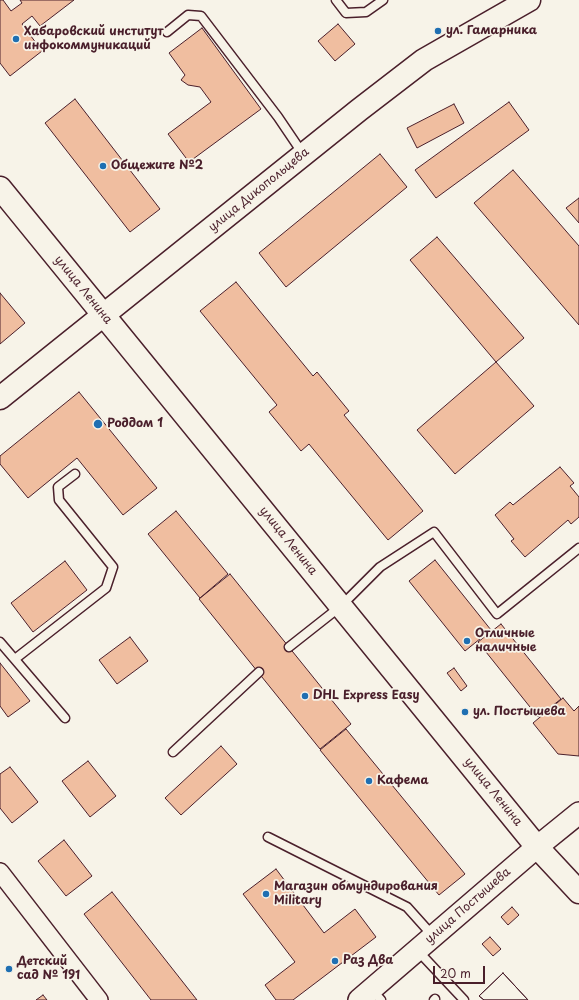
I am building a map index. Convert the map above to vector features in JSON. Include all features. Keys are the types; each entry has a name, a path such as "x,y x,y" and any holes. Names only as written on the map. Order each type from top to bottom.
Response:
{"main road":[{"name":"улица Дикопольцева","path":"0,398 303,154 424,60 529,0"},
{"name":"улица Ленина","path":"0,188 537,847 579,892"}],"street":[{"name":"улица Постышева","path":"371,996 417,950 579,813"},
{"path":"0,872 99,1000"}],"lane":[{"path":"336,0 346,13 366,12 383,0"},
{"path":"167,32 188,15 201,16 278,117 303,154"},
{"path":"15,659 106,588 113,568 59,500 58,487 75,474"},
{"path":"289,647 341,606 380,567 434,532 497,614 579,548"},
{"path":"0,642 65,718"},
{"path":"173,752 259,672"},
{"path":"268,837 407,907 433,936"},
{"path":"417,950 464,1000"}],"building":[{"name":"Хабаровский институт инфокоммуникаций","path":"0,0 3,0 11,11 22,3 20,0 74,0 40,26 32,16 22,24 42,51 10,76 0,63"},
{"path":"338,24 355,44 335,61 318,41"},
{"path":"202,28 261,109 189,162 168,134 211,102 200,87 188,85 181,80 185,75 169,53"},
{"name":"Общежите №2","path":"75,99 160,209 130,232 45,123"},
{"path":"509,102 529,130 436,198 415,170"},
{"path":"454,104 464,123 417,148 407,128"},
{"path":"380,154 407,187 286,287 259,253"},
{"path":"513,170 579,246 579,325 474,203"},
{"path":"579,198 579,223 566,208"},
{"path":"437,237 524,338 496,362 410,260"},
{"path":"236,282 313,376 317,372 349,411 344,415 423,511 388,540 309,444 301,451 269,412 277,405 200,311"},
{"path":"0,293 25,323 0,344"},
{"path":"496,362 534,406 455,474 417,430"},
{"path":"79,392 157,488 123,515 77,458 28,498 0,464 0,456"},
{"path":"560,467 574,483 570,486 579,497 579,517 571,524 568,520 525,557 511,541 514,539 495,515 510,502 513,505"},
{"path":"176,511 228,574 200,598 148,534"},
{"path":"435,560 491,630 465,651 409,581"},
{"path":"65,561 87,590 33,632 11,603"},
{"path":"230,574 351,724 320,749 199,599"},
{"path":"501,624 561,699 538,717 478,642"},
{"path":"130,637 148,661 117,684 99,660"},
{"path":"0,663 30,701 8,717 0,706"},
{"path":"454,668 467,686 461,691 447,673"},
{"path":"563,698 574,711 579,706 579,756 558,754 533,723"},
{"path":"346,729 465,874 439,895 320,750"},
{"path":"221,746 237,764 181,815 165,798"},
{"path":"88,761 116,796 90,817 62,781"},
{"path":"10,767 38,802 12,823 0,808 0,774"},
{"path":"64,840 92,876 66,896 38,861"},
{"path":"276,869 324,933 355,909 376,937 293,1000 276,1000 265,985 295,962 243,894"},
{"path":"112,892 197,1000 151,1000 84,914"},
{"path":"512,907 519,915 508,925 501,917"},
{"path":"490,937 501,949 493,956 482,944"},
{"path":"503,973 528,1000 484,1000 479,996"},
{"path":"503,973 528,1000 484,1000 479,996"},
{"path":"43,995 47,1000 36,1000"}],"place":[{"name":"ул. Гамарника","path":"438,31"},
{"name":"Хабаровский институт инфокоммуникаций","path":"16,39"},
{"name":"Общежите №2","path":"103,166"},
{"name":"Роддом 1","path":"98,424"},
{"name":"Отличные наличные","path":"467,641"},
{"name":"DHL Express Easy","path":"305,696"},
{"name":"ул. Постышева","path":"465,712"},
{"name":"Кафема","path":"369,781"},
{"name":"Магазин обмундирования Military","path":"266,894"},
{"name":"Раз Два","path":"335,961"},
{"name":"Детский сад № 191","path":"9,969"}]}
